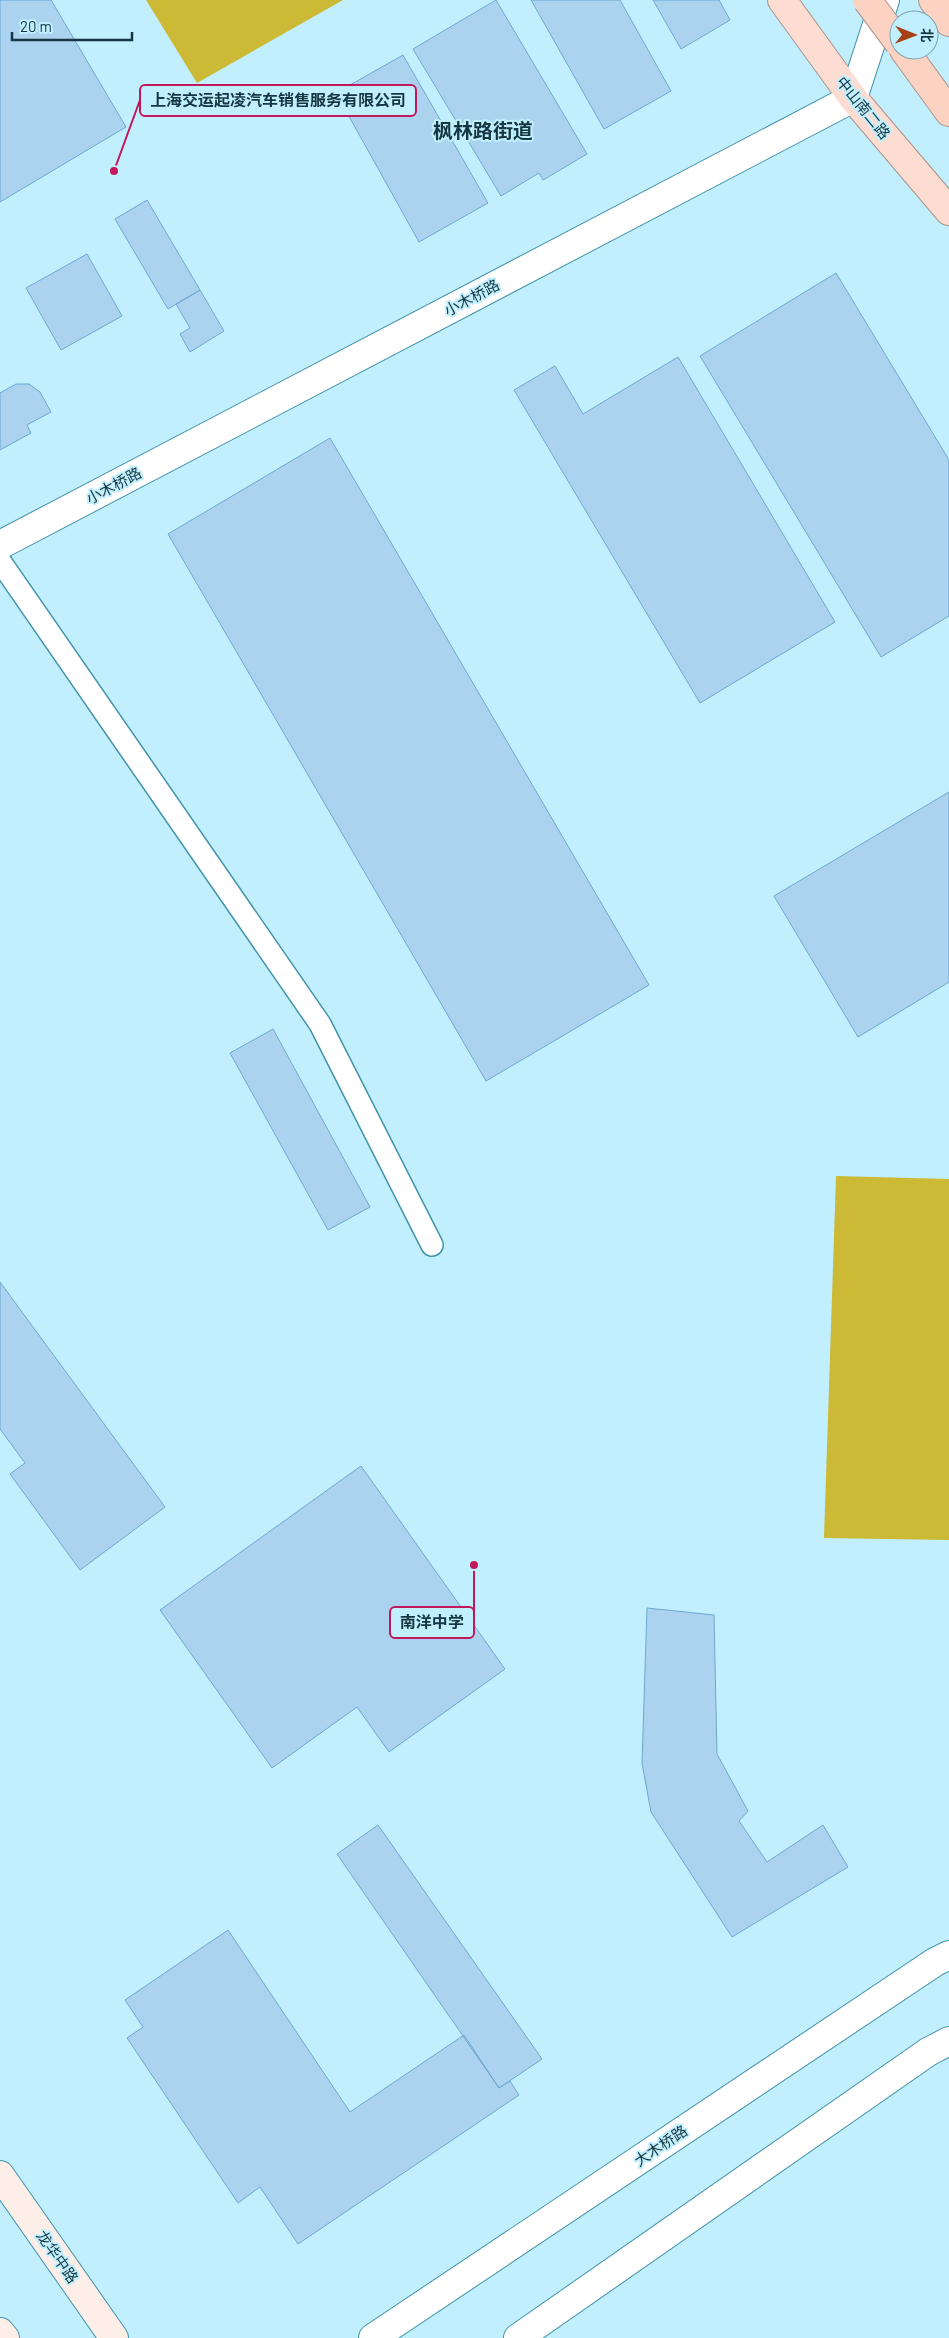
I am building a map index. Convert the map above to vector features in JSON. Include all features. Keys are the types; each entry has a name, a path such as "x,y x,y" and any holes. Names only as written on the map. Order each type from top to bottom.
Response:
{"highway":[{"path":"867,0 889,30"},
{"path":"933,0 949,22"},
{"path":"911,60 949,112"}],"main road":[{"name":"中山南二路","path":"782,0 853,98 949,212"},
{"name":"龙华中路","path":"0,2175 114,2338"},
{"path":"0,2332 5,2338"}],"street":[{"path":"853,98 885,0"},
{"name":"小木桥路","path":"0,546 853,98"},
{"name":"大木桥路","path":"373,2338 935,1962 949,1955"},
{"path":"518,2338 928,2052 949,2041"}],"lane":[{"path":"0,561 320,1024 432,1245"}],"shaded area":[{"path":"146,0 343,0 197,83"},
{"path":"836,1176 949,1179 949,1540 824,1538"}],"building":[{"path":"0,0 51,0 126,127 0,202"},
{"path":"496,0 587,154 543,180 539,173 501,196 413,49"},
{"path":"531,0 620,0 671,91 604,129"},
{"path":"653,0 719,0 730,20 681,49"},
{"path":"403,55 488,203 419,242 336,93"},
{"path":"147,200 200,290 168,309 115,219"},
{"path":"87,254 122,316 61,350 26,288"},
{"path":"836,273 949,460 949,616 881,657 700,356"},
{"path":"200,290 224,331 190,352 180,334 190,328 176,304"},
{"path":"678,357 835,622 700,703 514,390 555,366 583,414"},
{"path":"16,384 29,384 40,392 51,412 27,425 31,433 0,450 0,393"},
{"path":"330,438 649,985 486,1081 168,534"},
{"path":"949,792 949,982 858,1037 774,896"},
{"path":"273,1029 370,1207 328,1230 230,1053"},
{"path":"0,1282 165,1507 80,1570 10,1474 25,1463 0,1429"},
{"path":"361,1466 505,1669 389,1752 357,1707 272,1768 160,1610"},
{"path":"647,1608 714,1615 717,1754 748,1811 739,1821 767,1862 823,1825 848,1867 732,1937 651,1812 642,1763"},
{"path":"378,1825 542,2059 499,2088 337,1854"},
{"path":"228,1930 350,2112 464,2035 499,2088 510,2081 519,2095 298,2244 260,2187 238,2203 127,2038 143,2027 125,2000"}],"place":[{"name":"上海交运起凌汽车销售服务有限公司","path":"114,171"},
{"name":"南洋中学","path":"474,1565"}],"district":[{"name":"枫林路街道","path":"483,131"}]}
